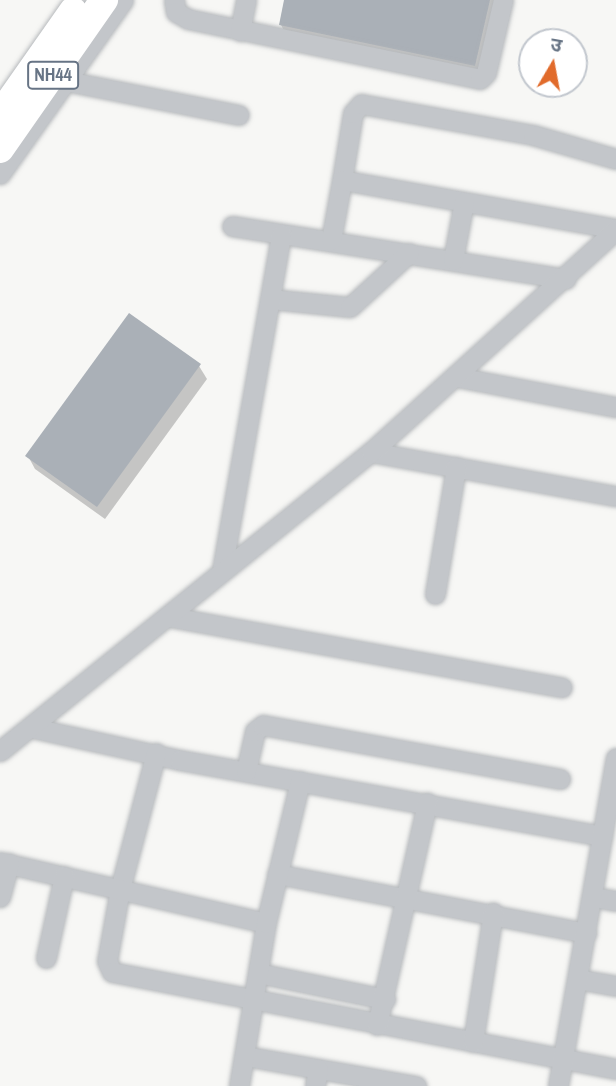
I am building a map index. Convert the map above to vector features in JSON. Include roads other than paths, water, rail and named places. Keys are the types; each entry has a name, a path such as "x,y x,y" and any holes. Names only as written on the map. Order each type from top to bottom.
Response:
{"highway":[{"name":"NH44","path":"0,115 81,0"},
{"name":"NH44","path":"0,149 104,0"}],"street":[{"path":"0,174 123,0"},
{"path":"174,0 176,12 188,19 480,79 486,73 503,0"},
{"path":"240,31 246,0"},
{"path":"0,100 41,57"},
{"path":"66,81 239,115"},
{"path":"331,240 353,113 361,104 545,137 616,159"},
{"path":"342,180 616,230"},
{"path":"453,260 464,202"},
{"path":"232,226 566,279"},
{"path":"0,751 33,728 172,617 222,570 371,452 566,279 616,230"},
{"path":"222,570 281,233"},
{"path":"270,299 350,307 409,253"},
{"path":"457,377 616,407"},
{"path":"371,452 616,496"},
{"path":"435,594 456,467"},
{"path":"172,617 562,687"},
{"path":"246,771 255,731 263,725 559,779"},
{"path":"33,728 246,771 602,836"},
{"path":"156,753 120,889 107,961 112,972 616,1069"},
{"path":"558,1086 594,897 602,836 611,813 616,758"},
{"path":"239,1086 276,874 300,781"},
{"path":"377,1025 427,803"},
{"path":"0,897 4,862 267,923"},
{"path":"276,874 494,912 586,933"},
{"path":"46,958 64,876"},
{"path":"594,897 616,901"},
{"path":"473,1042 494,912"},
{"path":"258,973 385,999"},
{"path":"577,979 616,986"},
{"path":"245,1056 317,1077 416,1086"}]}
